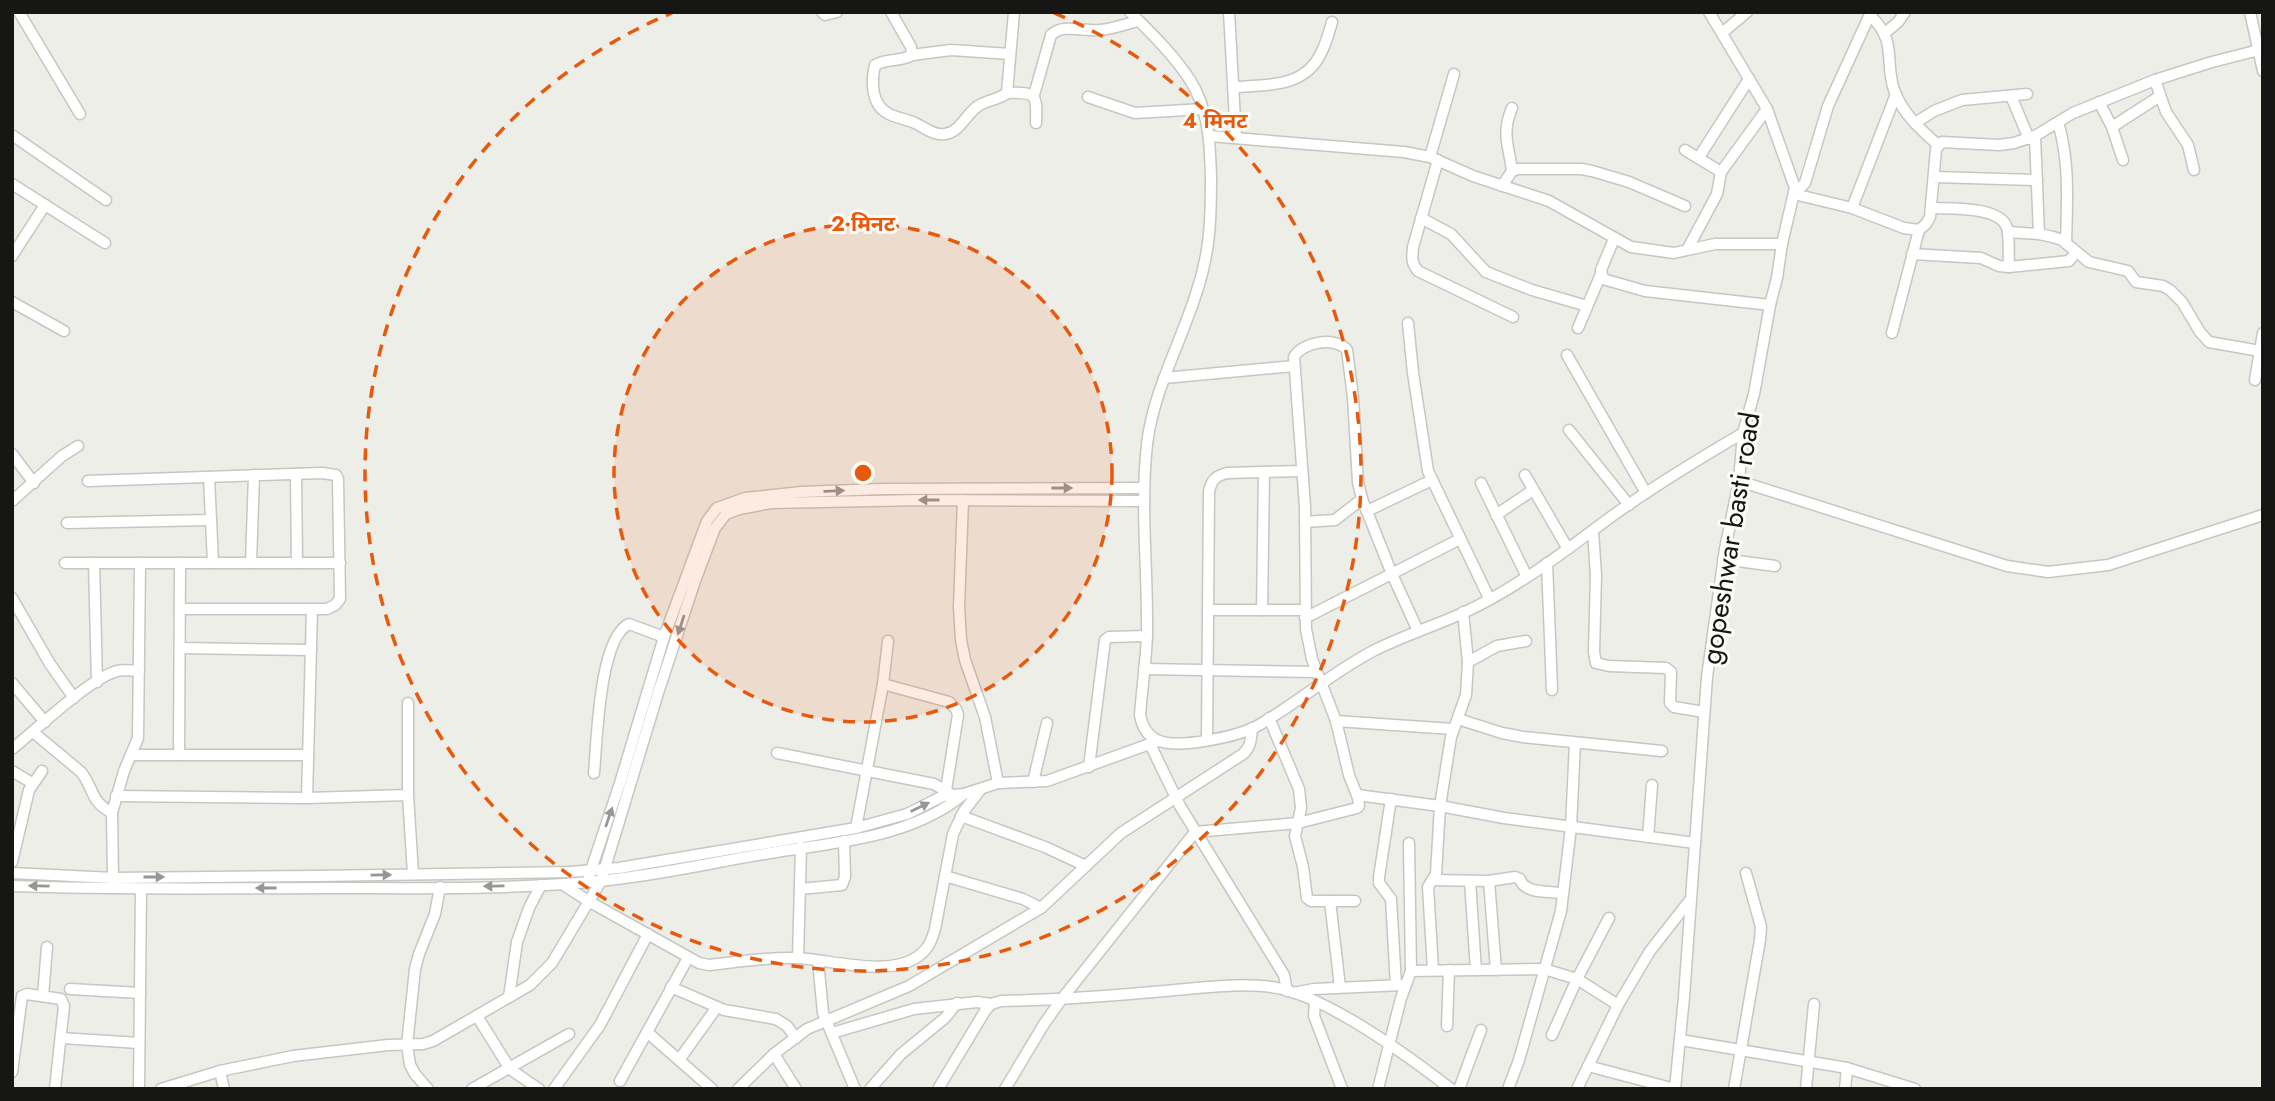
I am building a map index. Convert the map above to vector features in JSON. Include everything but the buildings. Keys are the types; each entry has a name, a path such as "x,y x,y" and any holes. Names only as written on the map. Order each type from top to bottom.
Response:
{"street":[{"path":"19,12 80,114"},
{"path":"822,12 825,15 837,12"},
{"path":"891,12 911,47 912,55"},
{"path":"1010,54 951,50 881,61 875,65 873,93 878,106 886,113 906,118 935,134 954,131 981,104 1001,98 1007,93 1014,12"},
{"path":"1229,12 1236,138"},
{"path":"1709,12 1767,109 1794,191 1852,208 1904,228 1919,230"},
{"path":"1722,33 1747,12"},
{"path":"1885,33 1905,12"},
{"path":"2250,12 2263,71"},
{"path":"1871,14 1885,33 1896,94 1915,123 1938,145"},
{"name":"gopeshwar basti road","path":"1675,1089 1681,1040 1707,677 1723,559 1739,481 1743,433 1754,394 1794,191 1805,183 1828,106 1871,14"},
{"path":"1034,95 1051,35 1056,31 1100,30 1134,16 1191,81 1203,109 1210,136 1211,218 1206,260 1195,298 1164,378 1147,441 1143,488 1147,636 1140,715 1142,725 1154,743 1174,797 1291,992"},
{"path":"1234,87 1282,84 1298,78 1314,65 1321,54 1332,22"},
{"path":"1938,145 1948,142 1999,145 2032,137 2073,113 2155,80 2260,50"},
{"path":"1454,74 1411,257 1418,271 1513,317"},
{"path":"1701,154 1749,79"},
{"path":"2155,80 2166,112 2188,145 2194,170"},
{"path":"1007,93 1029,92 1034,95 1037,99 1036,123"},
{"path":"1915,123 1934,111 1962,100 2027,93"},
{"path":"1852,208 1896,94"},
{"path":"2011,96 2032,137 2039,234"},
{"path":"2112,128 2160,96"},
{"path":"1088,97 1135,113 1203,109"},
{"path":"2099,102 2123,160"},
{"path":"1512,108 1505,135 1512,171"},
{"path":"1687,250 1717,194 1721,172 1767,109"},
{"path":"2057,122 2068,169 2066,243"},
{"path":"12,135 106,200"},
{"path":"1210,136 1404,152 1434,158 1474,176 1549,201 1614,239 1645,250 1674,253 1714,244 1782,243"},
{"path":"1892,332 1919,230 1926,224 1932,208 1938,145"},
{"path":"1685,150 1721,172"},
{"path":"1502,186 1512,171 1518,169 1581,169 1629,182 1685,206"},
{"path":"1935,177 2037,180"},
{"path":"12,184 105,243"},
{"path":"12,256 45,205"},
{"path":"1932,208 1993,214 2006,225 2009,267"},
{"path":"1422,218 1451,234 1486,272 1532,290 1587,306"},
{"path":"2008,232 2053,237 2066,243 2089,262 2128,271 2136,282 2163,286 2182,302 2209,342 2260,351"},
{"path":"1578,328 1614,239"},
{"path":"1912,254 1980,258 2009,267 2069,261 2076,252"},
{"path":"1601,274 1603,279 1645,291 1770,305"},
{"path":"12,302 64,331"},
{"path":"1408,323 1423,447 1432,480 1489,598"},
{"path":"2255,380 2263,333"},
{"path":"1005,1089 1061,1000 1195,832 1298,823 1357,808 1359,802 1349,775 1336,721 1308,645 1305,522 1294,366 1294,357 1301,349 1336,342 1347,350 1358,482 1362,499 1418,631"},
{"path":"1567,355 1646,493"},
{"path":"1164,378 1294,366"},
{"path":"1569,430 1629,505"},
{"path":"12,887 440,887 562,884 605,869 856,828 906,814 954,793 998,783 1047,781 1154,743 1207,740 1241,733 1375,650 1464,612 1527,577 1646,493 1743,433"},
{"path":"12,501 62,456 78,446"},
{"path":"12,454 34,483"},
{"path":"1207,740 1211,482 1227,473 1302,471"},
{"path":"1262,610 1264,472"},
{"path":"88,481 332,473 338,479 340,599 335,605 327,609 180,608"},
{"path":"296,474 297,563"},
{"path":"251,563 254,475"},
{"path":"1525,475 1568,549"},
{"path":"209,477 213,563"},
{"path":"1367,511 1432,480"},
{"path":"1739,481 2007,566 2048,572 2108,565 2263,515"},
{"path":"1480,483 1527,577"},
{"path":"589,876 664,637 707,521 718,508 745,498 801,492 1143,488"},
{"path":"1496,515 1534,490"},
{"path":"1305,522 1335,520 1362,499"},
{"path":"963,500 959,607 961,640 988,728 998,783"},
{"path":"161,1089 220,1071 293,1056 433,1041 543,974 601,881 695,581 719,521 726,514 772,503 1144,500"},
{"path":"67,523 211,520"},
{"path":"1593,531 1596,575 1594,652 1597,663 1609,666 1666,668 1671,671 1673,677 1670,703 1674,707 1704,712"},
{"path":"1208,610 1262,610 1306,614 1460,539"},
{"path":"1723,559 1775,566"},
{"path":"65,563 340,563"},
{"path":"94,563 97,682"},
{"path":"113,878 113,813 116,796 138,738 139,563"},
{"path":"179,755 180,563"},
{"path":"1548,563 1552,691"},
{"path":"12,598 50,664 74,698"},
{"path":"307,798 312,609"},
{"path":"1433,970 1427,891 1436,874 1440,806 1455,724 1466,695 1468,662 1464,612"},
{"path":"594,773 604,671 617,633 629,624 664,637"},
{"path":"1089,767 1105,640 1109,637 1147,636"},
{"path":"856,828 883,684 888,641"},
{"path":"1468,662 1497,646 1526,641"},
{"path":"180,648 311,650"},
{"path":"1144,669 1316,672"},
{"path":"12,749 97,682 114,672 139,671"},
{"path":"12,682 45,722"},
{"path":"12,873 113,878 413,874 589,876 601,881 864,837 910,825 950,806 954,793 958,715 956,709 948,702 883,684"},
{"path":"408,703 408,795 413,874"},
{"path":"1269,718 1299,789 1301,808 1295,836 1307,898 1311,901 1355,901"},
{"path":"1336,721 1455,724 1575,743 1662,751"},
{"path":"1033,782 1047,723"},
{"path":"738,1089 774,1054 807,1029 909,986 1041,908 1121,833 1243,754 1251,743 1252,728"},
{"path":"33,732 81,772 96,801 113,813"},
{"path":"1508,1089 1558,925 1571,827 1575,743"},
{"path":"777,754 934,784 954,793"},
{"path":"132,755 308,755"},
{"path":"12,771 32,783"},
{"path":"12,862 32,783 42,771"},
{"path":"1648,837 1652,786"},
{"path":"562,884 688,958 709,965 798,958 869,967 906,962 918,956 930,943 953,834 961,816 981,789"},
{"path":"1357,794 1504,818 1695,843"},
{"path":"116,796 307,798 408,795"},
{"path":"1378,1089 1401,985 1390,894 1379,883 1391,799"},
{"path":"961,816 1052,850 1086,866"},
{"path":"800,889 842,885 845,877 844,841"},
{"path":"1401,985 1410,971 1409,843"},
{"path":"798,958 801,848"},
{"path":"1734,1089 1761,927 1746,873"},
{"path":"945,876 1023,899 1041,908"},
{"path":"1432,880 1489,881 1515,877 1520,879 1521,885 1526,889 1562,893"},
{"path":"1470,881 1476,970"},
{"path":"1489,881 1496,970"},
{"path":"509,997 517,942 529,908 541,885"},
{"path":"428,1089 410,1065 407,1045 419,954 435,914 440,887"},
{"path":"139,1089 141,888"},
{"path":"1577,1089 1618,1005 1650,951 1690,900"},
{"path":"1330,901 1340,987"},
{"path":"1552,1035 1609,918"},
{"path":"555,1089 600,1025 648,934"},
{"path":"43,996 47,947"},
{"path":"620,1081 688,958"},
{"path":"818,961 821,1004 855,1089"},
{"path":"1447,1026 1449,970"},
{"path":"1410,971 1544,970 1577,979 1618,1005"},
{"path":"1291,992 1401,985"},
{"path":"832,1033 914,1009 957,1003 1061,1000 1218,986 1267,987 1315,1001 1344,1016 1451,1089"},
{"path":"671,987 717,1007 776,1019 787,1026 796,1038"},
{"path":"70,989 140,993"},
{"path":"12,1072 20,999 27,994 58,998 63,1002 55,1089"},
{"path":"1315,1001 1314,1016 1342,1089"},
{"path":"870,1089 901,1054 946,1018 957,1003"},
{"path":"938,1089 991,1004"},
{"path":"1806,1089 1814,1004"},
{"path":"679,1060 717,1007"},
{"path":"477,1016 510,1069 539,1089"},
{"path":"1459,1089 1481,1030"},
{"path":"647,1032 712,1089"},
{"path":"472,1089 569,1034"},
{"path":"61,1038 139,1043"},
{"path":"1681,1040 1847,1068 1914,1089"},
{"path":"774,1054 796,1089"},
{"path":"1588,1066 1675,1089"},
{"path":"1845,1089 1847,1068"},
{"path":"220,1071 224,1089"},
{"path":"1430,1089 1434,1076"}]}
